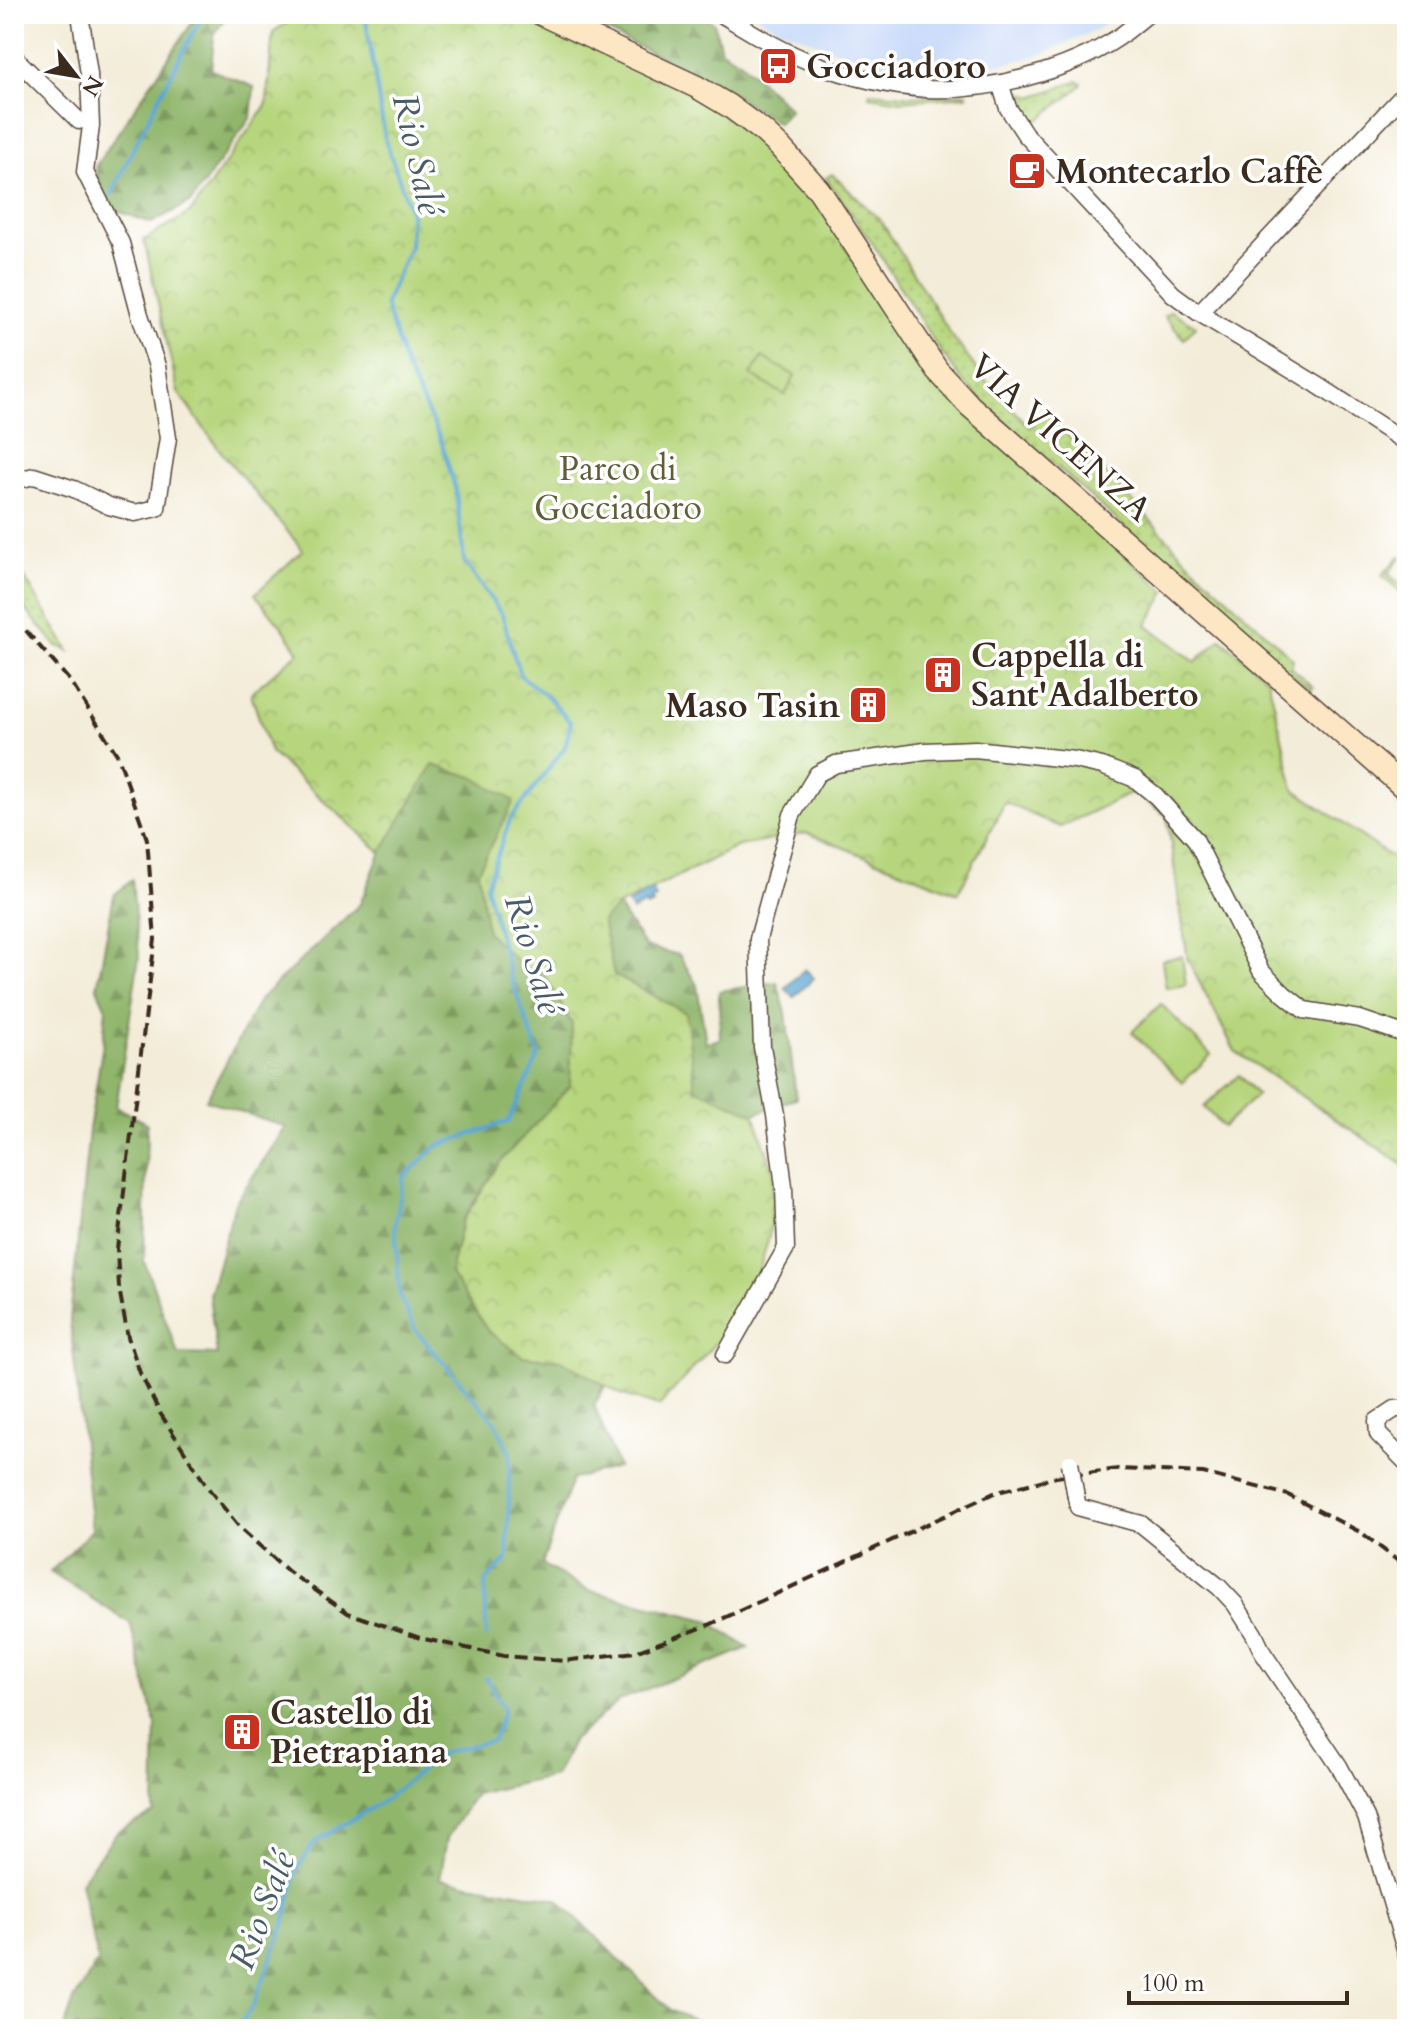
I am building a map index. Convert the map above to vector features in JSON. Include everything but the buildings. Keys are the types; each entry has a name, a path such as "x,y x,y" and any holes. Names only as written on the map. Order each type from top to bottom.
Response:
{"main road":[{"name":"VIA VICENZA","path":"541,14 697,87 763,131 819,190 937,370 962,398 1407,790"}],"street":[{"path":"14,481 34,476 135,513 157,508 165,466 168,438 157,366 121,243 85,172 91,126 89,74 80,14"},
{"path":"721,14 799,57 849,75 928,89 1000,83 1042,74 1119,37 1148,14"},
{"path":"14,57 79,121"},
{"path":"1000,83 1008,108 1025,134 1173,294 1407,443"},
{"path":"1199,313 1407,91"},
{"path":"725,1355 786,1248 784,1187 762,1047 758,939 792,815 817,774 836,764 925,751 975,749 1075,760 1102,766 1135,779 1156,796 1195,839 1261,971 1284,994 1304,1010 1360,1019 1407,1035"},
{"path":"1407,1409 1395,1409 1377,1421 1378,1434 1407,1463"},
{"path":"1070,1463 1077,1502 1141,1524 1219,1587 1235,1604 1263,1653 1339,1766 1366,1817 1407,1956"}],"shaded area":[{"path":"753,14 1121,14 1094,31 1040,55 959,71 860,60 774,26"}],"green space":[{"path":"198,14 228,14 214,35 211,70 254,87 251,117 191,202 151,223 106,207 95,167"},
{"path":"301,14 522,14 1147,625 1195,662 1221,639 1268,679 1294,789 1391,857 1407,856 1407,1167 1235,1051 1188,960 1167,816 1133,792 1060,827 1005,802 958,893 807,833 738,846 618,906 645,947 679,955 697,985 706,1043 720,1039 719,991 777,982 786,1013 796,1098 754,1114 706,1094 570,1086 500,1162 462,1221 450,1273 522,1356 561,1360 606,1385 594,1405 618,1467 572,1479 542,1564 587,1590 707,1620 748,1648 620,1700 573,1740 555,1776 475,1794 447,1838 440,1879 557,1899 671,2011 719,2029 64,2029 73,2002 98,1961 80,1882 117,1832 154,1813 156,1724 130,1623 50,1572 92,1530 70,1320 89,1130 106,1008 97,988 114,895 132,880 139,957 116,1107 147,1123 144,1261 178,1354 217,1355 209,1295 235,1203 286,1127 206,1100 260,999 360,904 381,852 270,752 251,693 299,652 283,628 320,550 258,117 267,104 273,32"},
{"name":"Parco di Gocciadoro","path":"301,14 522,14 676,85 757,135 812,196 930,377 1166,592 1147,625 1195,662 1221,639 1268,679 1294,789 1391,857 1407,856 1407,1167 1235,1051 1188,960 1167,816 1133,792 1060,827 1005,802 958,893 807,833 738,846 618,906 602,921 614,975 686,1013 695,1088 754,1114 774,1173 770,1232 755,1285 728,1329 659,1406 621,1394 561,1360 522,1356 488,1331 450,1273 462,1222 500,1162 570,1086 572,1024 542,970 525,969 487,932 478,871 514,801 473,777 433,765 381,852 270,752 251,693 299,652 255,594 303,550 218,448 178,392 144,240 191,212 258,117 267,104 273,32"},
{"path":"571,14 699,14 714,23 721,50 740,61 790,109 778,123 719,85"},
{"path":"1078,81 1082,83 1081,86 1039,120 1030,119 1014,97 1018,91 1032,97"},
{"path":"870,92 911,96 967,93 967,96 901,101 869,96"},
{"path":"832,174 881,221 950,333 983,378 1030,427 1046,413 1191,564 1293,659 1291,667 1313,687 1310,690 987,406 962,380 826,178"},
{"path":"1171,311 1196,326 1184,339 1164,316"},
{"path":"762,357 795,376 785,395 751,375"},
{"path":"1400,556 1388,574 1407,589 1405,596 1382,575"},
{"path":"14,560 69,651 56,645 14,596"},
{"path":"1182,956 1186,985 1166,988 1162,960"},
{"path":"1161,1004 1211,1055 1182,1083 1132,1032"},
{"path":"1239,1075 1257,1095 1223,1127 1204,1107"}],"water":[{"path":"652,890 656,898 651,901 653,904 647,907 645,904 632,911 628,904"},
{"path":"805,969 814,978 794,997 785,988"}],"waterway":[{"path":"111,195 203,14"},
{"name":"Rio Salé","path":"365,14 385,139 411,213 410,246 385,304 405,366 440,438 456,491 464,561 502,615 520,675 549,698 571,723 565,747 510,820 486,886 511,979 539,1055 509,1121 437,1146 404,1177 395,1225 400,1297 416,1331 496,1423 510,1454 507,1560 485,1581 486,1636"},
{"name":"Rio Salé","path":"236,2029 253,2006 284,1926 297,1869 315,1842 385,1800 443,1752 493,1741 504,1709 486,1678"}],"railway":[{"path":"14,617 70,681 118,756 147,839 155,939 117,1249 119,1288 128,1337 140,1373 160,1413 208,1488 240,1528 289,1572 348,1613 420,1638 504,1656 564,1661 635,1652 709,1625 994,1493 1056,1477 1118,1469 1203,1473 1288,1495 1362,1533 1407,1568"}],"place":[{"name":"Gocciadoro","path":"778,66"},
{"name":"Montecarlo Caffè","path":"1027,171"},
{"name":"Cappella di Sant'Adalberto","path":"943,675"},
{"name":"Maso Tasin","path":"868,705"},
{"name":"Castello di Pietrapiana","path":"242,1732"}]}
